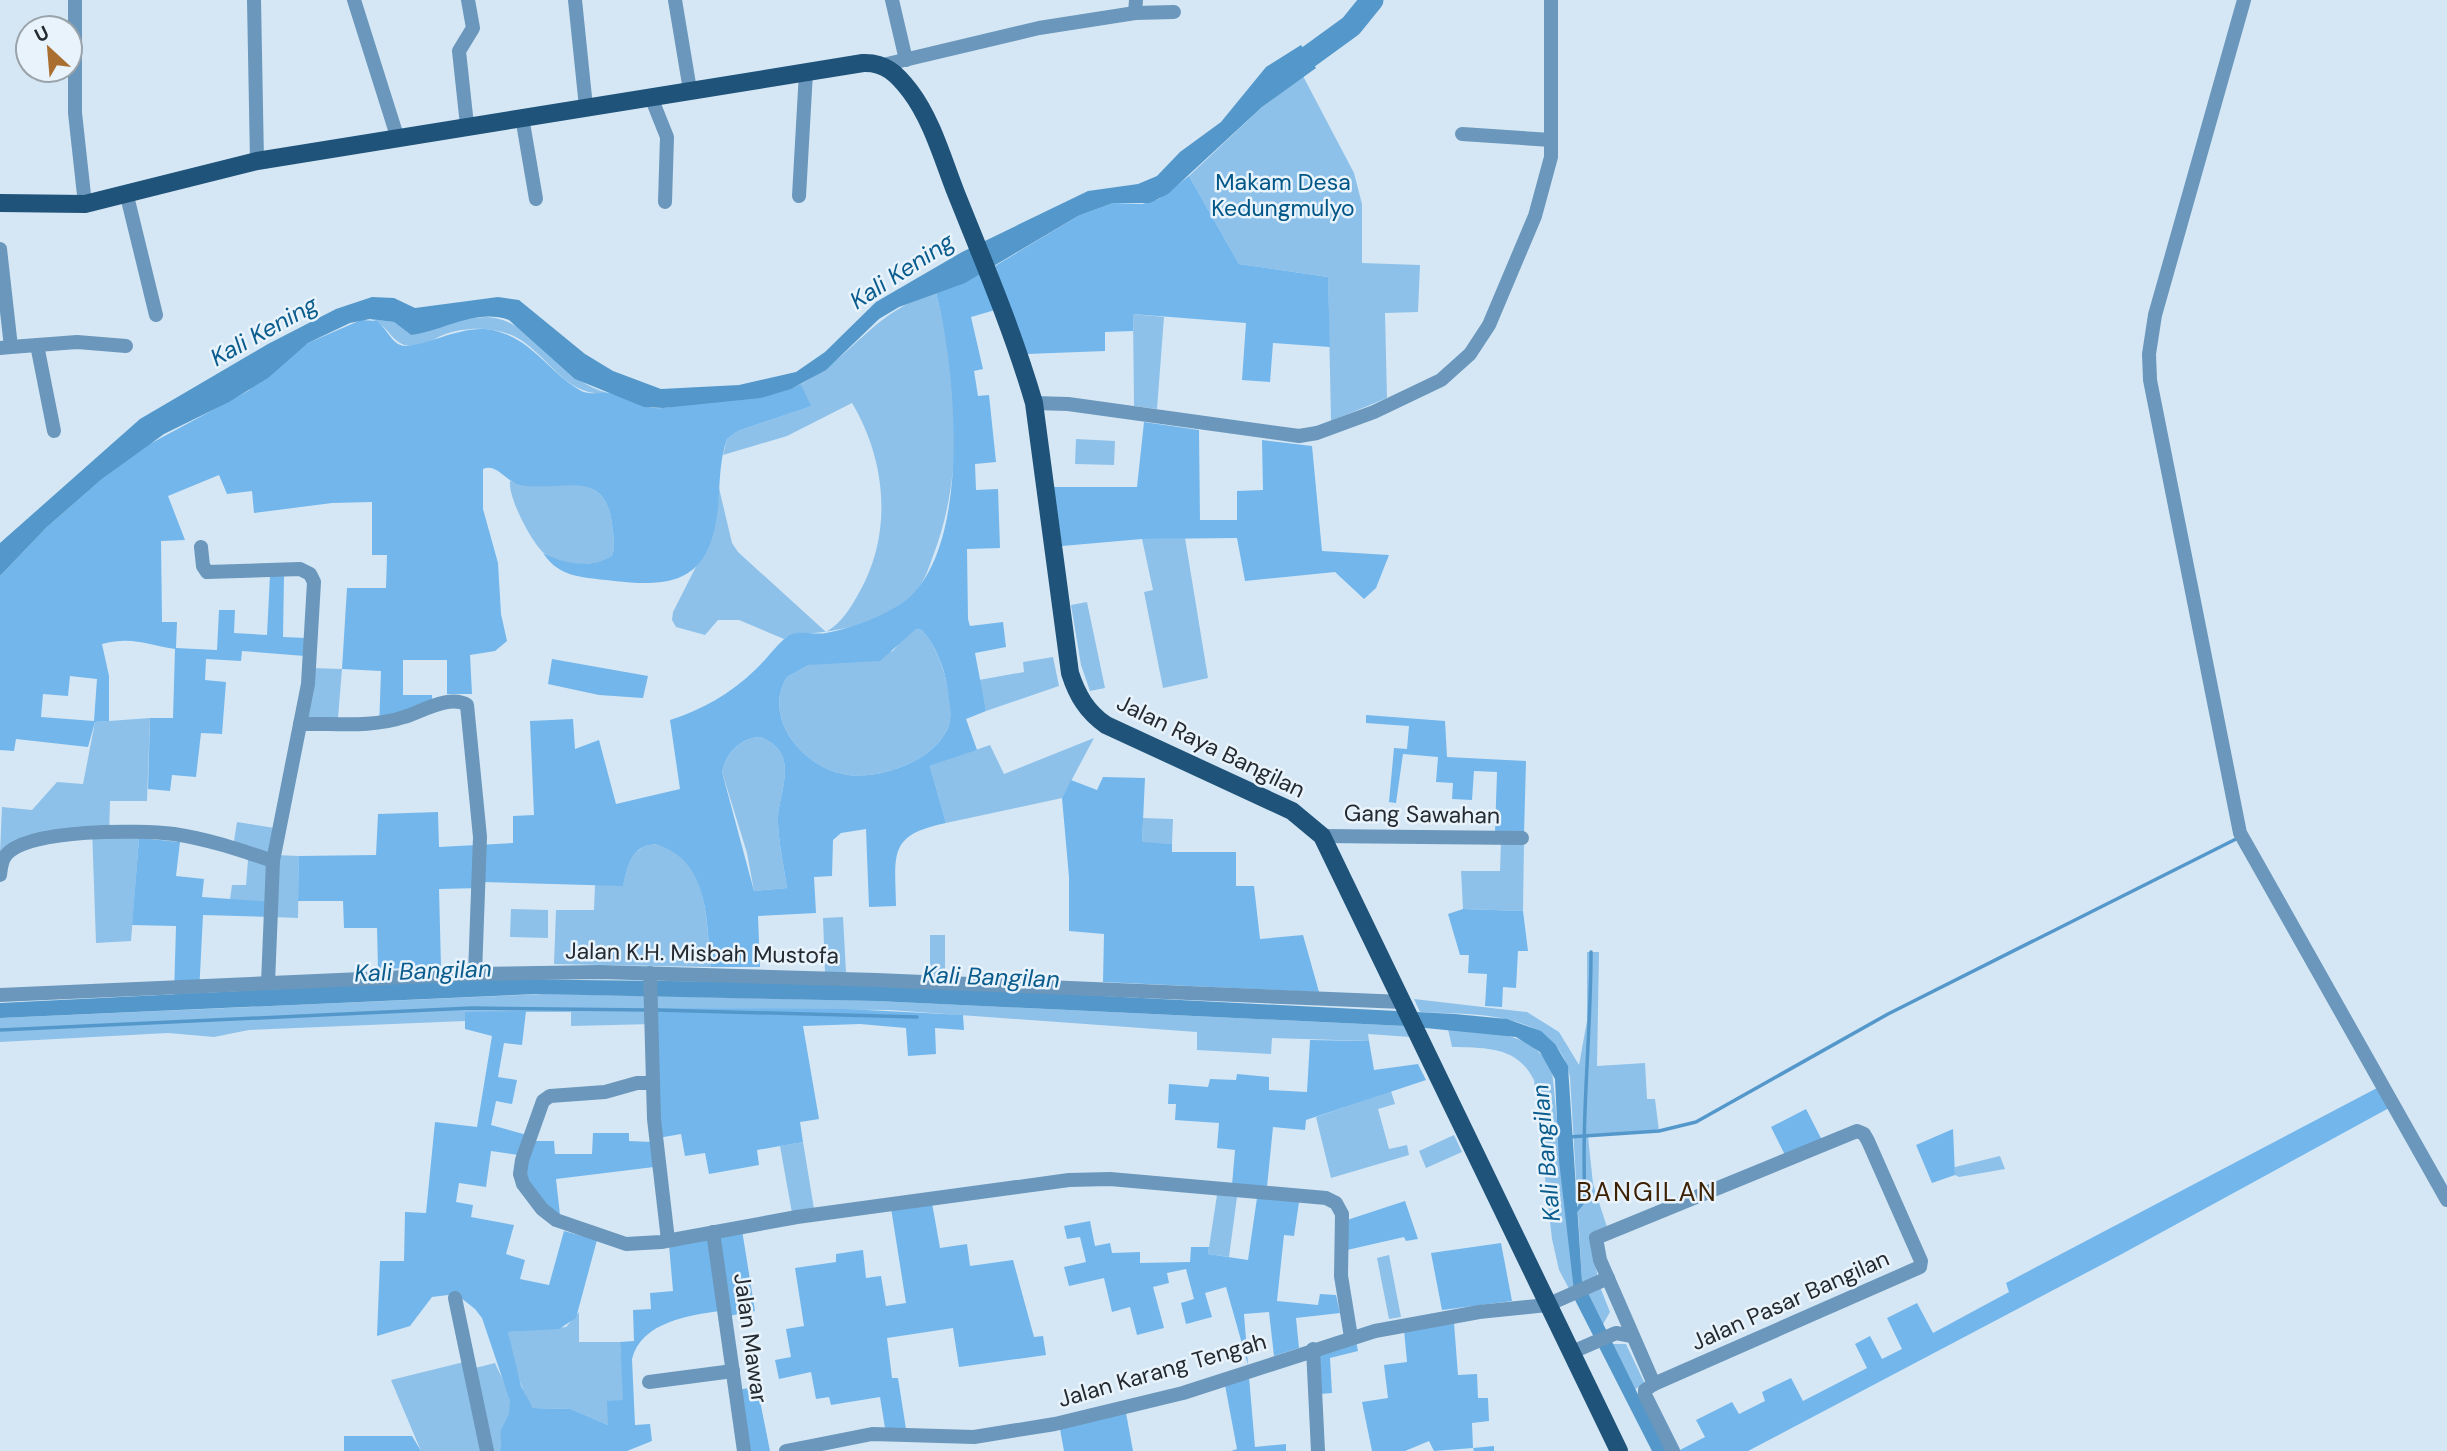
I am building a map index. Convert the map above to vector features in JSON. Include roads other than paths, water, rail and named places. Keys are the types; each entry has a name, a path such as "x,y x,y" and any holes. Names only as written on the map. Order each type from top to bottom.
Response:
{"main road":[{"path":"0,203 85,204 127,196 194,175 257,161 397,136 863,63 883,65"},
{"name":"Jalan Raya Bangilan","path":"883,65 912,93 928,123 992,281 1034,403 1070,673 1079,697 1091,713 1106,725 1292,811 1322,836 1619,1451"}],"street":[{"path":"75,0 75,113 85,204"},
{"path":"254,0 257,161"},
{"path":"354,0 397,136"},
{"path":"467,125 459,51 473,28 468,0"},
{"path":"575,0 586,107"},
{"path":"675,0 690,90"},
{"path":"892,0 906,60"},
{"path":"1034,403 1068,404 1299,436 1334,427 1423,391 1463,362 1489,325 1535,216 1550,157 1551,0"},
{"path":"2244,0 2155,315 2149,354 2150,380 2240,833 2447,1200"},
{"path":"883,65 1135,7 1174,12"},
{"path":"799,196 806,72"},
{"path":"651,97 667,137 665,202"},
{"path":"522,117 536,199"},
{"path":"1462,134 1551,140"},
{"path":"127,196 156,316"},
{"path":"0,249 5,348 77,342 126,346"},
{"path":"37,345 54,431"},
{"path":"201,547 203,566 207,572 300,569 312,577 311,657 273,860 268,983"},
{"path":"300,724 374,723 455,701 467,705 480,837 475,974"},
{"path":"0,875 3,859 16,848 65,835 86,833 173,834 273,860"},
{"name":"Gang Sawahan","path":"1322,836 1402,834 1522,838"},
{"name":"Jalan K.H. Misbah Mustofa","path":"0,995 475,974 650,975 1404,1005"},
{"path":"650,975 651,1083 668,1240"},
{"path":"651,1083 637,1083 605,1092 546,1098 522,1160 520,1174 535,1201 556,1220 626,1244 668,1240 797,1217 1069,1180 1110,1179 1326,1198 1336,1203 1342,1214 1341,1276 1351,1337"},
{"name":"Jalan Pasar Bangilan","path":"1861,1131 1866,1138 1921,1261 1920,1267 1654,1384 1624,1316 1595,1245 1599,1236 1850,1132 1861,1131"},
{"name":"Jalan Mawar","path":"713,1231 744,1451"},
{"name":"Jalan Karang Tengah","path":"786,1451 873,1434 966,1438 1055,1424 1194,1390 1351,1337 1421,1321 1547,1305 1608,1278"},
{"path":"454,1298 487,1451"},
{"path":"1613,1334 1624,1316"},
{"path":"1570,1353 1613,1334 1632,1336"},
{"path":"1313,1349 1318,1451"},
{"path":"649,1382 733,1371"},
{"path":"1654,1384 1645,1390 1645,1395 1674,1451"}],"waterway":[{"name":"Kali Kening","path":"1285,74 1351,26 1372,0"},
{"name":"Kali Bangilan","path":"1569,1137 1659,1131 1696,1122 1888,1014 2238,838"},
{"name":"Kali Bangilan","path":"1575,1212 1585,1200 1584,1138 1591,952"},
{"path":"0,1030 471,1008 648,1010"},
{"path":"656,1010 917,1017"}],"district":[{"name":"BANGILAN","path":"1647,1192"}],"park label":[{"name":"Makam Desa Kedungmulyo","path":"1283,195"}]}
